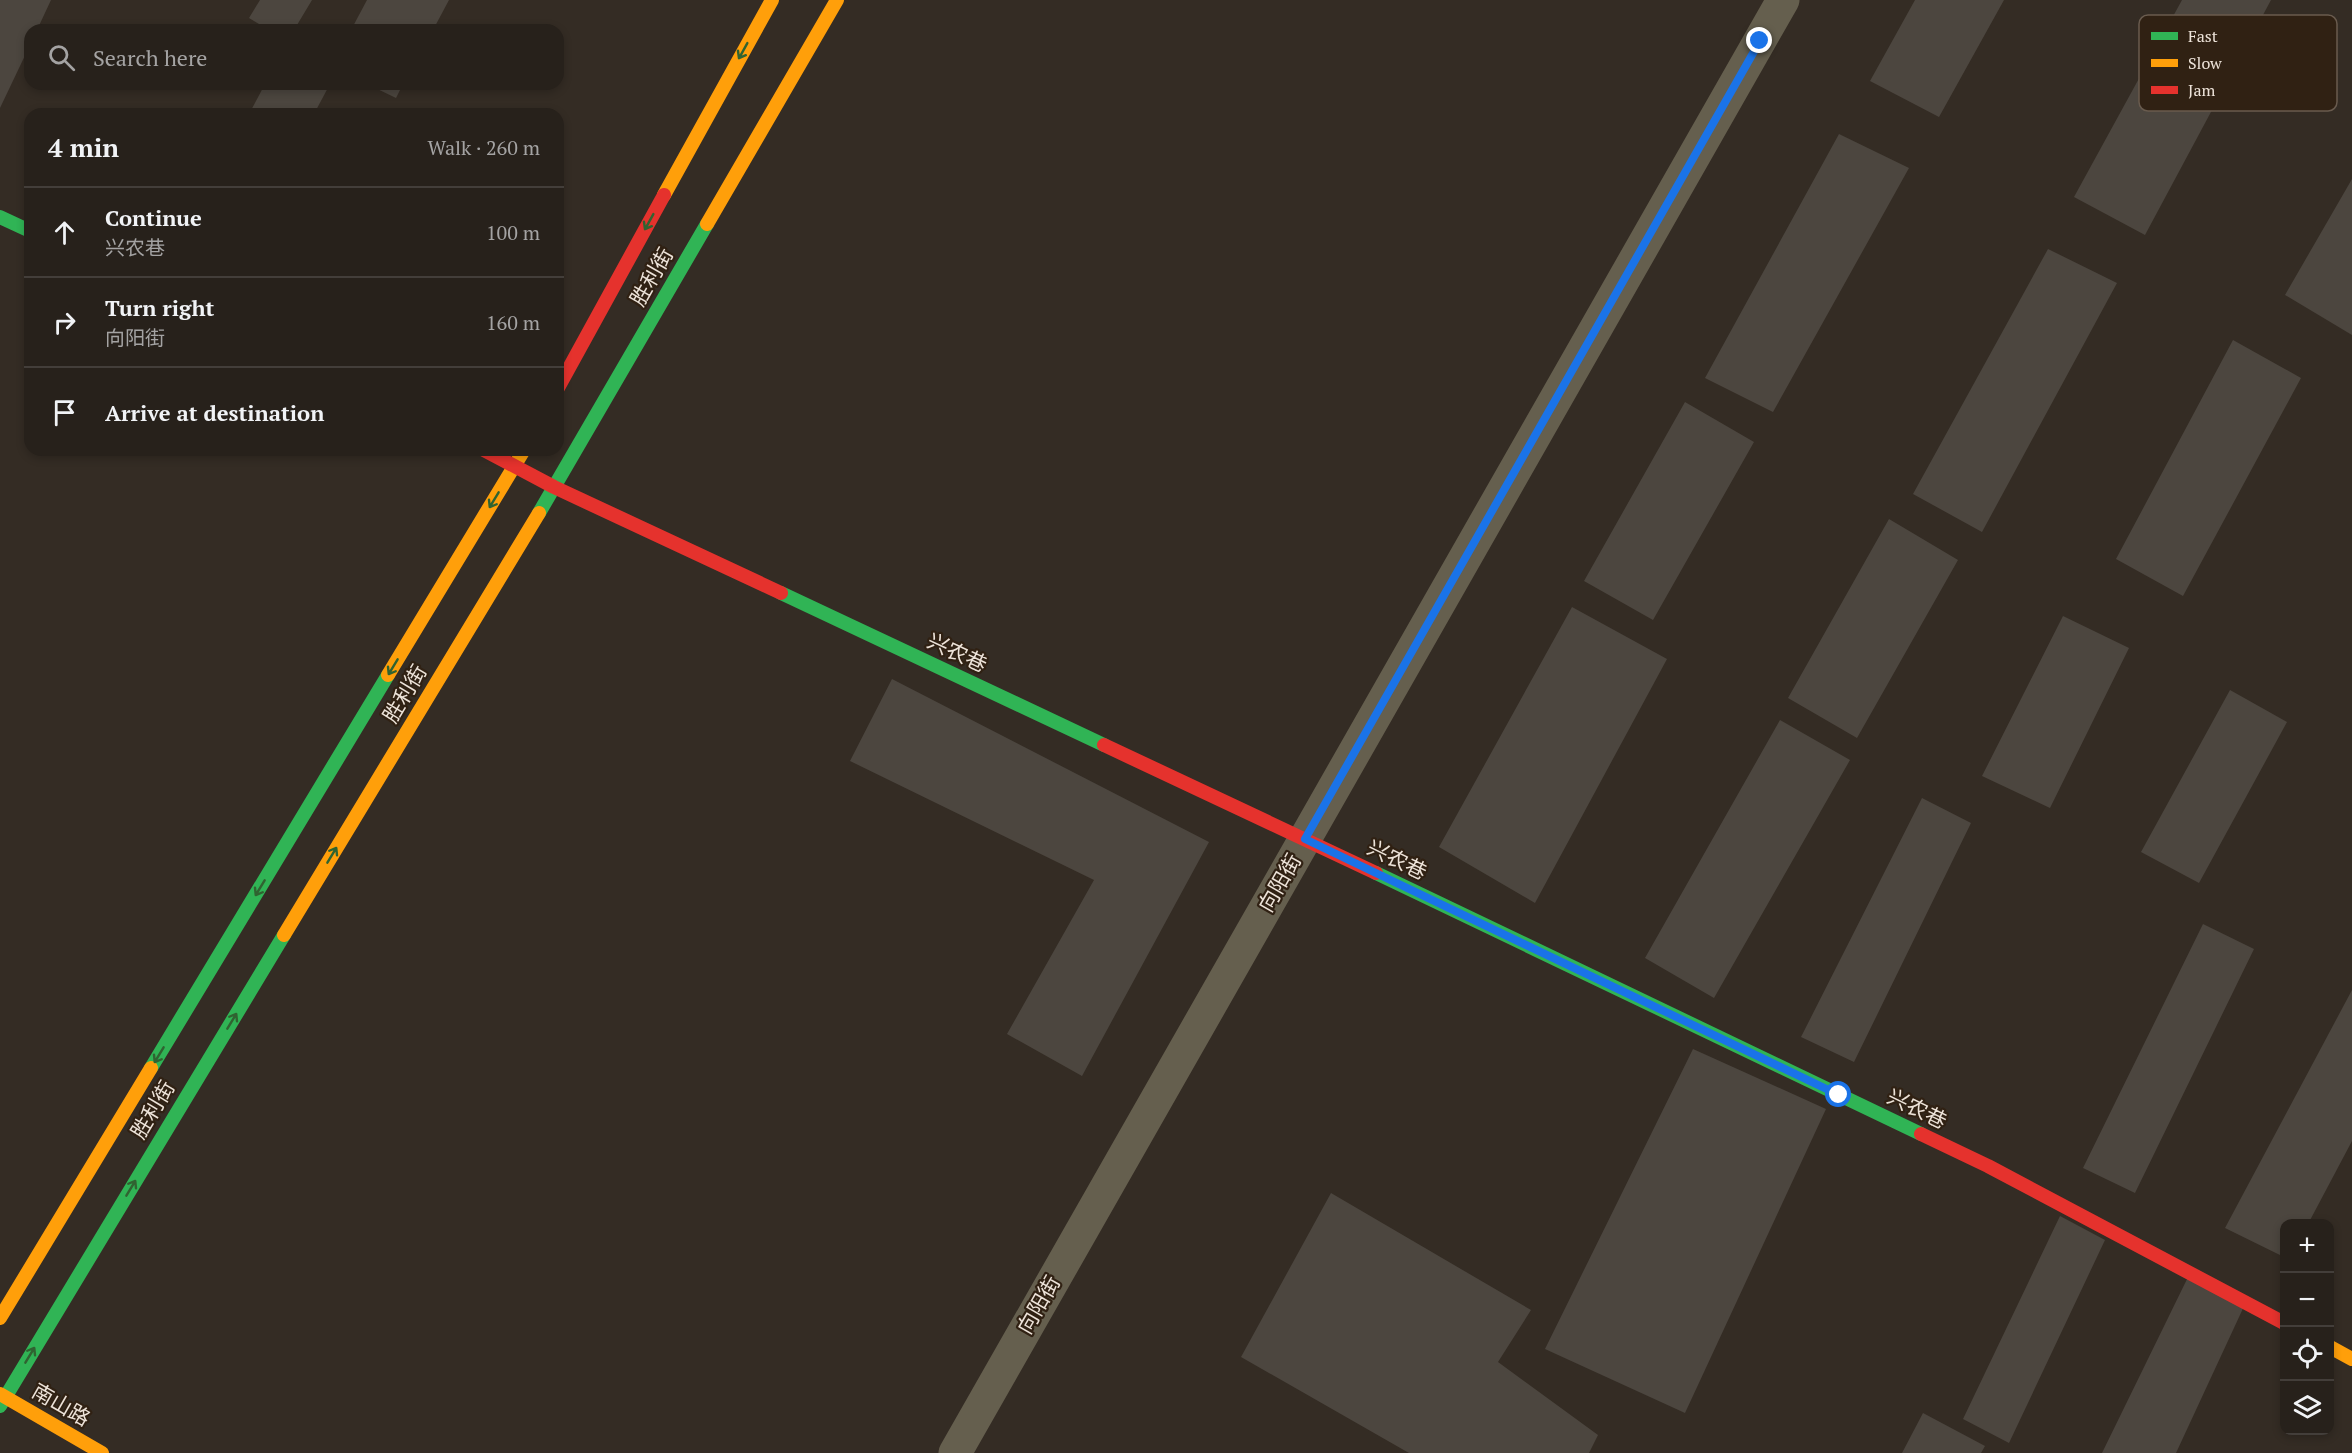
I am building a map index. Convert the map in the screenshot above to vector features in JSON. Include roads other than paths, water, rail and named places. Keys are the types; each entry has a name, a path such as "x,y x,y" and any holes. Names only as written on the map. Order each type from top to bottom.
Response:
{"main road":[{"name":"胜利街","path":"564,376 772,0"},
{"name":"胜利街","path":"2,1399 554,487 837,0"},
{"path":"0,217 24,228"},
{"name":"兴农巷","path":"496,456 554,487 1305,839 1988,1166 2280,1321"},
{"name":"胜利街","path":"0,1318 520,456"},
{"path":"2334,1349 2352,1359"},
{"name":"南山路","path":"2,1399 102,1453"}],"street":[{"name":"向阳街","path":"955,1453 1784,0"}]}
